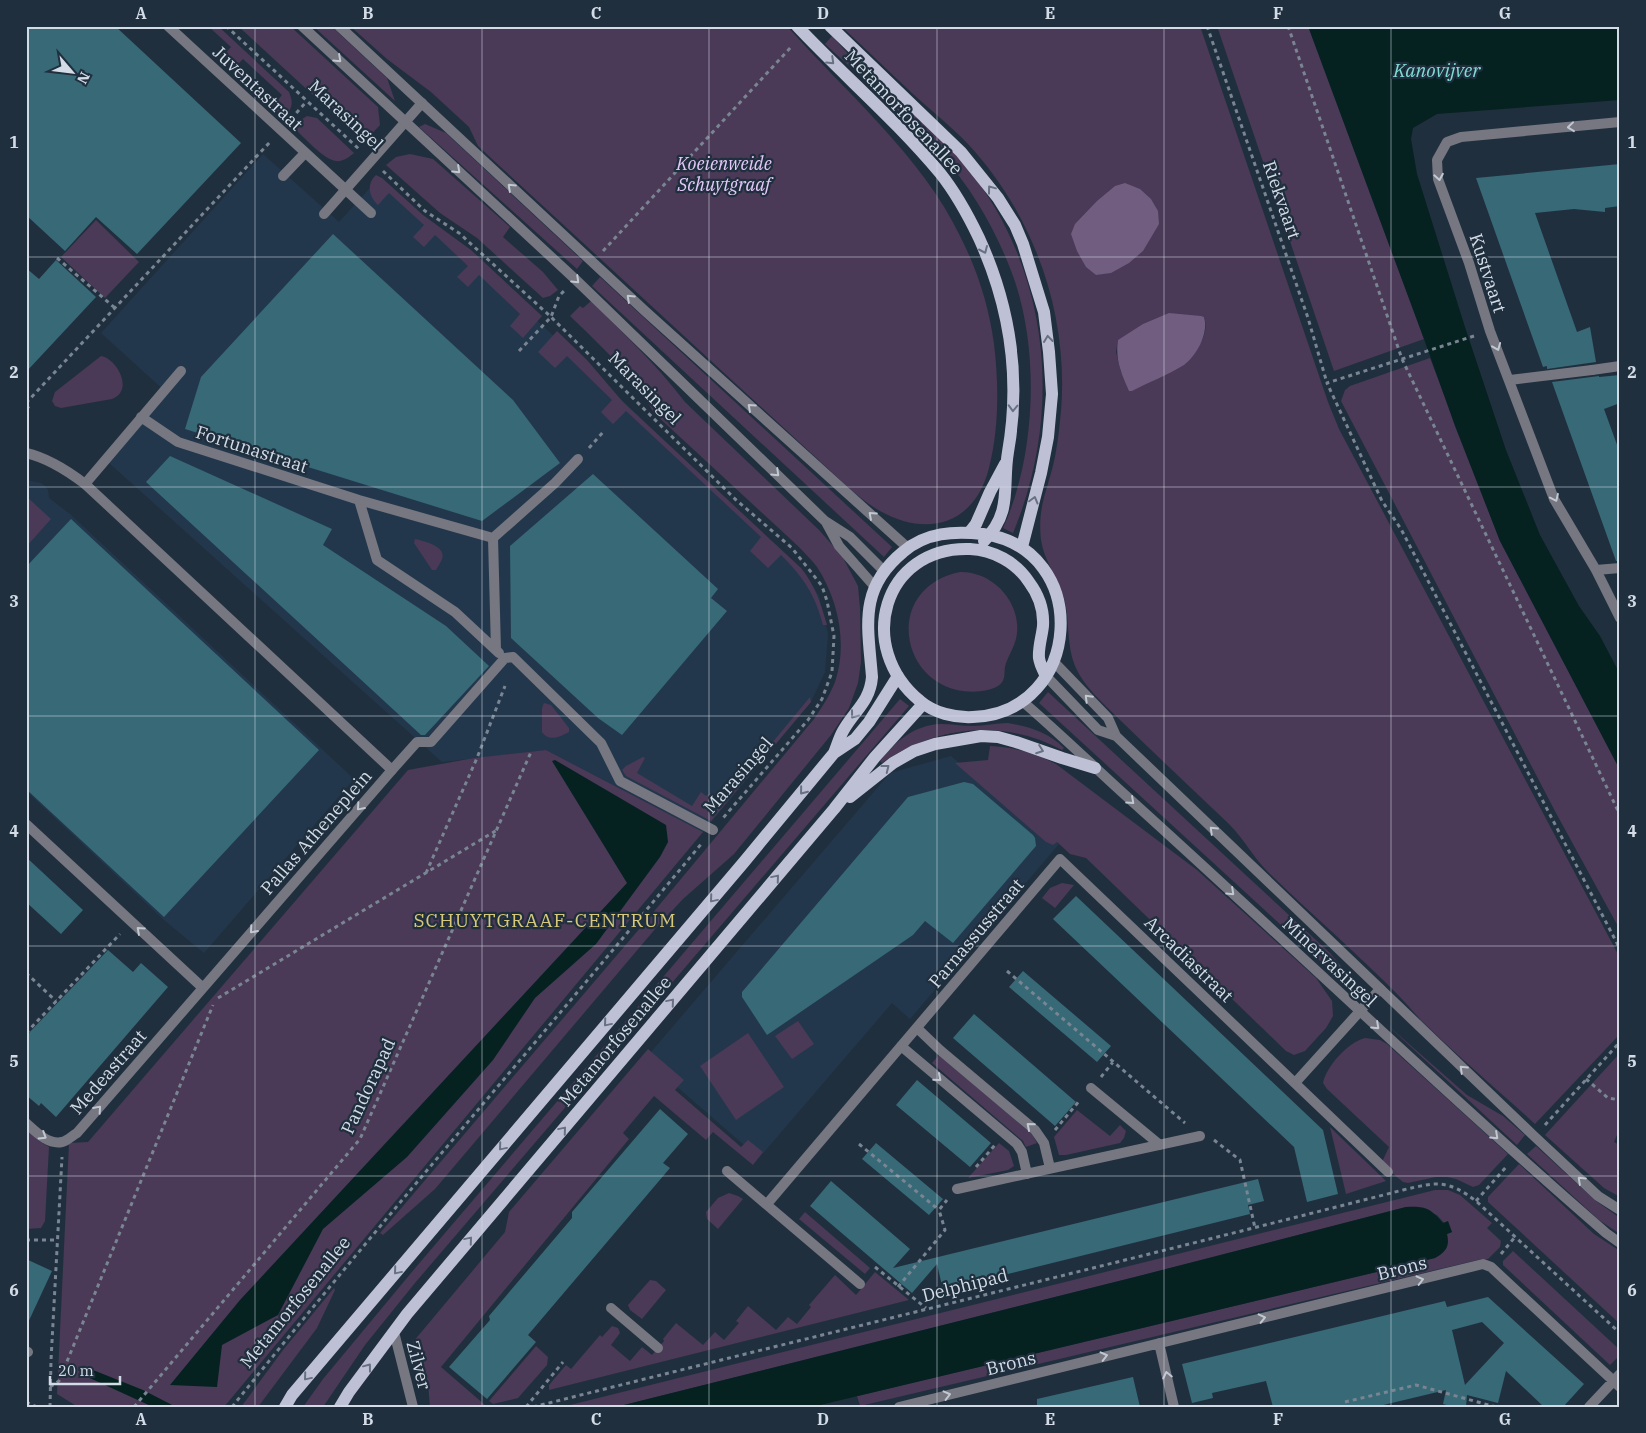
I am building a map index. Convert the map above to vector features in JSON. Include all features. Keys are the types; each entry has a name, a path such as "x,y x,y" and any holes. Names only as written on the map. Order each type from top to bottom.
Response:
{"main road":[{"name":"Metamorfosenallee","path":"830,26 961,152 998,198 1023,244 1044,312 1052,394 1048,437 1041,473 1022,547"},
{"name":"Metamorfosenallee","path":"801,30 884,113 940,173 958,197 970,219 998,284 1007,320 1012,354 1013,425 1006,463 1006,500 1001,515 989,535 975,549"},
{"name":"Metamorfosenallee","path":"969,533 976,524 990,492 1006,463"},
{"path":"876,587 884,571 908,548 920,540 936,535 955,532 989,535 1022,547 1043,567 1050,581 1057,599 1061,628 1060,644 1054,662 1046,676 1041,684 1022,701 995,714 965,717 936,711 923,704 905,687 886,651 883,636 883,622 892,592 900,580 912,568 926,558 949,550 975,549 986,551 1009,562 1029,581 1037,594 1042,608 1043,623 1039,659 1046,676"},
{"path":"884,571 892,592"},
{"name":"Metamorfosenallee","path":"284,1407 355,1320 744,862 834,753 843,730 866,699 871,687 868,615 876,587"},
{"name":"Metamorfosenallee","path":"834,753 855,740 870,722 898,676"},
{"name":"Metamorfosenallee","path":"340,1407 348,1392 407,1314 834,809 875,757 923,704"},
{"path":"834,809 893,763 914,751 935,744 981,736 998,737 1016,742 1095,768"}],"street":[{"name":"Juventastraat","path":"168,26 371,213"},
{"name":"Marasingel","path":"302,26 575,279 825,521 850,537 884,571"},
{"path":"339,26 592,262 908,548"},
{"path":"324,214 404,121 422,103"},
{"name":"Kustvaart","path":"1620,122 1461,137 1447,142 1437,160 1438,179 1469,263 1490,330 1554,499 1596,570 1620,618"},
{"name":"Juventastraat","path":"282,176 304,152"},
{"path":"1510,380 1620,366"},
{"path":"85,484 180,371"},
{"name":"Fortunastraat","path":"141,417 178,442 359,500 493,538"},
{"name":"Pallas Atheneplein","path":"26,454 36,455 61,468 85,484 392,770 203,988"},
{"path":"496,650 493,538 555,483 578,459"},
{"path":"359,500 377,560 455,612 505,658"},
{"name":"Marasingel","path":"825,521 839,546 876,587"},
{"path":"1596,570 1620,568"},
{"path":"392,770 417,742 431,742 505,658 513,657 601,743 620,781 713,830"},
{"name":"Minervasingel","path":"1054,662 1108,718 1116,736 1534,1136 1598,1196 1620,1210"},
{"name":"Minervasingel","path":"1046,676 1098,730 1116,736"},
{"name":"Minervasingel","path":"1022,701 1066,739 1095,768 1516,1156 1620,1243"},
{"path":"26,824 203,988"},
{"name":"Parnassusstraat","path":"766,1204 1060,859"},
{"name":"Arcadiastraat","path":"1060,859 1388,1172"},
{"name":"Medeastraat","path":"63,1142 77,1133 203,988"},
{"path":"1295,1083 1380,989"},
{"path":"917,1028 940,1050 1035,1130 1044,1143 1050,1168"},
{"path":"901,1046 1017,1144 1022,1152 1027,1174"},
{"path":"1091,1088 1160,1144"},
{"path":"26,1123 49,1141 63,1142"},
{"path":"957,1189 1200,1136"},
{"path":"727,1171 860,1284"},
{"name":"Brons","path":"899,1407 1478,1265 1484,1264 1492,1267"},
{"path":"1492,1267 1618,1380 1589,1407"},
{"path":"611,1308 658,1348"},
{"name":"Zilver","path":"394,1332 413,1407"},
{"path":"1159,1343 1174,1407"}],"path":[{"name":"Marasingel","path":"226,26 425,211 459,233 551,317 728,492 792,548 817,580 827,601 834,636 832,672 822,699 808,720 713,830"},
{"name":"Riekvaart","path":"1207,26 1308,318 1327,383 1382,501 1405,537 1620,949"},
{"path":"1288,26 1402,359 1620,815"},
{"path":"592,262 801,30"},
{"path":"30,409 26,405 308,101"},
{"path":"57,258 115,308"},
{"path":"519,351 551,317 559,296 575,279"},
{"path":"1327,383 1477,335"},
{"path":"578,459 604,430"},
{"path":"426,874 477,758 509,674 505,658"},
{"name":"Pandorapad","path":"134,1407 360,1139 531,752"},
{"path":"50,1387 59,1381 81,1330 214,1000 318,940 497,830"},
{"name":"Metamorfosenallee","path":"232,1407 422,1175 595,973 713,830"},
{"path":"26,1033 131,922"},
{"path":"1007,971 1200,1136 1208,1134 1240,1160 1255,1228"},
{"path":"26,973 56,1001"},
{"path":"1534,1136 1620,1042"},
{"path":"1586,1079 1608,1098 1620,1100"},
{"path":"939,1210 1005,1133"},
{"path":"50,1407 63,1142"},
{"path":"859,1144 939,1210 945,1230 898,1287"},
{"path":"1476,1201 1516,1156"},
{"name":"Delphipad","path":"533,1407 1436,1183 1451,1185 1476,1201 1620,1333"},
{"path":"1492,1267 1515,1236"},
{"path":"26,1240 57,1240"},
{"path":"875,1267 926,1309"},
{"path":"526,1407 563,1362"},
{"path":"1345,1402 1416,1385 1496,1407"},
{"path":"26,1402 37,1407"}],"shaded area":[{"path":"263,154 339,222 379,178 556,338 804,572 819,596 828,634 825,672 811,702 703,832 546,750 442,762 108,462 166,392 101,333"},
{"path":"1125,183 1140,189 1151,199 1158,211 1159,224 1143,251 1129,263 1111,273 1096,275 1086,267 1077,251 1071,234 1075,224 1097,201 1115,186"},
{"path":"1169,313 1204,317 1205,330 1201,343 1193,356 1184,365 1129,391 1119,366 1118,340 1143,324"},
{"path":"26,480 41,483 45,486 48,490 49,498 70,514 354,779 204,953 164,920 26,791"},
{"path":"951,756 1059,844 910,1019 892,1003 759,1158 645,1059 890,773"}],"green space":[{"path":"208,26 218,26 289,92 291,106 283,118 271,108 282,95 243,59 232,70 220,59 231,47"},
{"path":"238,26 290,26 378,107 380,125 364,142"},
{"path":"313,26 331,26 387,78 395,101"},
{"name":"Koeienweide Schuytgraaf","path":"350,26 787,26 904,152 944,207 972,261 982,288 992,330 996,359 997,391 995,438 989,468 982,487 973,502 961,513 947,521 932,524 915,524 880,511 865,501 478,146 469,127 431,92 387,59"},
{"path":"841,26 1200,26 1328,402 1339,429 1620,958 1620,1034 1535,1124 1423,1023 1383,980 1268,872 1229,824 1100,701 1079,674 1070,649 1064,598 1045,555 1041,540 1040,521 1042,505 1059,434 1062,375 1059,338 1042,268 1029,234 1012,202 968,144","holes":["1204,317 1203,339 1189,357 1169,372 1150,382 1121,372 1116,352 1118,340"]},
{"path":"1217,26 1308,26 1424,339 1334,371"},
{"path":"832,36 857,64 927,125 953,151 994,205 1016,249 1031,295 1040,342 1043,390 1039,439 1029,486 1013,533 1003,528 1014,500 1028,436 1030,369 1022,305 1013,276 991,227 963,181 913,125 825,44"},
{"path":"307,116 317,118 354,153 341,161 331,160 326,157 294,128 299,121"},
{"path":"425,124 446,133 583,261 577,269 419,127"},
{"path":"410,154 433,159 510,227 503,237 543,272 558,290 550,296 543,298 477,238 440,213 386,165 396,157"},
{"path":"376,175 382,178 423,215 471,250 542,316 523,338 510,326 520,314 479,275 468,287 457,277 468,266 435,235 424,247 413,237 424,225 389,193 378,205 375,202 372,198 370,186"},
{"path":"96,220 139,262 105,298 61,257"},
{"path":"600,277 892,547 884,557 592,286"},
{"path":"591,301 652,362 685,402 819,530 842,556 858,586 861,662 858,683 849,708 831,735 734,854 683,899 656,928 435,1189 383,1235 380,1233 646,921 814,719 831,692 839,667 841,637 839,622 830,593 817,567 799,547 654,413 627,374 570,316 580,306 583,308"},
{"path":"557,331 587,360 623,402 801,568 814,588 827,625 823,625 816,604 807,587 796,571 781,555 768,568 750,551 761,537 626,411 613,424 601,412 612,400 567,356 555,368 538,352"},
{"path":"101,356 112,362 121,375 123,382 119,395 112,399 61,408 55,406 52,401 55,392"},
{"path":"1430,358 1500,541 1620,770 1620,930 1556,813 1341,401 1345,390 1350,386"},
{"path":"26,496 51,519 26,547"},
{"path":"415,539 438,547 441,551 443,554 442,559 436,570 432,570 414,543"},
{"path":"960,572 984,577 995,584 1004,592 1015,614 1017,626 1016,639 1005,665 1003,681 995,688 989,690 955,689 933,679 918,662 910,642 909,620 917,599 934,582"},
{"path":"1048,692 1330,953 1351,978 1356,990 1355,993 1039,703"},
{"path":"810,697 811,702 711,821 626,776 622,770 643,757 645,758 637,773 692,806 701,792 706,796 710,793 723,802"},
{"path":"900,699 909,706 415,1283 365,1345 323,1407 303,1407 323,1379 416,1267"},
{"path":"544,703 551,705 569,728 569,732 551,738 542,732 542,708"},
{"path":"1008,723 1038,731 1052,738 1064,748 1062,750 1040,740 1017,733 993,730 970,731 947,734 925,741 882,763 880,761 906,735 922,727 941,724 973,726"},
{"path":"990,746 1024,751 1056,764 1197,870 1316,978 1332,1001 1333,1016 1326,1028 1305,1051 1294,1055 1286,1051 1086,858 1070,854 1057,842 1053,845 1046,842 955,763 988,760"},
{"path":"546,750 703,832 224,1407 78,1407 57,1394 69,1143 88,1142 408,770 474,758"},
{"path":"1062,883 1074,885 1055,908 1042,898 1050,888"},
{"path":"798,1021 814,1044 792,1059 775,1036"},
{"path":"1384,1022 1467,1095 1503,1116 1525,1135 1517,1145"},
{"path":"748,1033 784,1087 736,1120 700,1066"},
{"path":"1365,1038 1380,1040 1387,1044 1508,1154 1479,1185 1473,1187 1447,1177 1436,1177 1408,1183 1403,1182 1381,1164 1389,1147 1327,1089 1323,1083 1328,1070 1339,1056 1352,1044"},
{"path":"648,1049 684,1080 675,1090 741,1147 748,1140 763,1152 753,1165 713,1132 706,1140 654,1096 623,1133 629,1139 441,1367 485,1405 479,1407 430,1407 428,1384 413,1342 505,1232 509,1212"},
{"path":"1620,1053 1620,1134 1617,1135 1614,1142 1620,1145 1620,1197 1604,1188 1545,1135"},
{"path":"939,1055 1032,1134 1037,1143 1026,1147 1023,1141 932,1063"},
{"path":"1077,1110 1110,1136 1120,1125 1126,1131 1124,1138 1120,1143 1059,1155 1054,1137"},
{"path":"1330,1127 1386,1181 1346,1194"},
{"path":"26,1129 49,1147 45,1221 41,1228 26,1229"},
{"path":"999,1143 1009,1151 1014,1166 1008,1170 968,1178"},
{"path":"1536,1146 1596,1201 1620,1218 1620,1234 1599,1220 1527,1154"},
{"path":"1519,1164 1594,1234 1620,1251 1620,1324 1488,1202 1488,1197"},
{"path":"1435,1190 1448,1190 1460,1195 1492,1223 1487,1228 1501,1241 1500,1247 1488,1259 860,1406 857,1396 1435,1258 1447,1234 1452,1232 1437,1215 1406,1207 616,1407 562,1407"},
{"path":"729,1193 743,1199 718,1229 707,1219 706,1212 718,1198"},
{"path":"805,1212 870,1268 865,1274 799,1219"},
{"path":"1513,1251 1620,1350 1620,1355 1610,1365 1503,1265 1503,1261"},
{"path":"875,1272 909,1300 549,1390 549,1385 566,1365 571,1369 600,1335 602,1337 612,1326 618,1328 620,1333 611,1345 630,1361 642,1347 652,1355 676,1323 703,1345 715,1332 724,1340 739,1323 736,1321 748,1306 776,1330 788,1317 797,1324 811,1307 809,1305 835,1275 856,1295"},
{"path":"650,1280 656,1281 666,1290 642,1319 630,1310 628,1305"},
{"path":"334,1288 335,1290 317,1328 258,1407 241,1407 283,1350"},
{"path":"536,1346 548,1357 547,1365 518,1398 493,1404 489,1401"}],"water":[{"name":"Kanovijver","path":"1308,26 1620,26 1620,100 1437,114 1413,128 1411,139 1417,174 1506,450 1540,535 1579,606 1600,636 1620,674 1620,770 1500,541 1455,426"},
{"path":"555,760 666,825 668,842 660,857 596,944 535,998 493,1060 407,1157 323,1229 278,1315 222,1345 217,1387 170,1385 240,1300 627,883 552,761"},
{"path":"1406,1207 1427,1209 1435,1214 1443,1223 1448,1221 1452,1232 1447,1234 1447,1245 1439,1256 812,1407 616,1407 1139,1276"},
{"path":"83,1366 143,1390 176,1407 153,1407 81,1374 80,1368"}],"building":[{"path":"26,26 115,26 241,143 137,254 96,217 65,251 26,215"},
{"path":"1620,164 1620,206 1605,208 1605,212 1574,209 1535,213 1577,332 1590,327 1596,362 1547,369 1547,366 1543,367 1476,178"},
{"path":"333,234 513,400 560,463 482,521 185,429 201,377"},
{"path":"56,260 96,297 26,372 26,268 39,279"},
{"path":"1620,375 1620,403 1604,409 1620,453 1620,561 1616,561 1552,382"},
{"path":"170,456 332,529 323,545 446,626 489,666 425,735 421,735 146,482"},
{"path":"593,474 718,589 711,598 727,611 622,735 598,718 511,638 510,546"},
{"path":"71,519 319,750 164,917 26,789 26,567"},
{"path":"964,782 973,784 1033,835 1036,846 953,943 925,921 913,935 767,1035 742,997 742,992 908,797"},
{"path":"26,857 83,910 61,934 26,902"},
{"path":"1076,896 1323,1130 1338,1194 1307,1202 1294,1147 1053,919"},
{"path":"108,950 133,972 141,963 168,987 56,1117 41,1103 39,1106 26,1095 26,1036"},
{"path":"1023,971 1111,1046 1097,1062 1009,987"},
{"path":"974,1014 1076,1102 1055,1126 953,1038"},
{"path":"917,1080 991,1143 970,1167 896,1105"},
{"path":"660,1109 688,1134 663,1163 670,1168 528,1335 536,1342 487,1399 449,1367 490,1320 489,1316 572,1218 572,1212"},
{"path":"876,1143 943,1199 929,1215 862,1159"},
{"path":"1258,1179 1264,1201 1248,1205 1250,1214 943,1290 937,1264 912,1293 810,1206 831,1181 910,1249 893,1268"},
{"path":"26,1259 52,1271 26,1327"},
{"path":"1488,1297 1584,1384 1563,1407 1544,1407 1506,1371 1498,1403 1467,1395 1466,1407 1454,1407 1443,1404 1446,1390 1375,1407 1273,1407 1266,1381 1212,1393 1213,1398 1192,1403 1182,1364 1445,1301 1447,1307","holes":["1482,1322 1504,1343 1465,1385 1452,1330"]},
{"path":"1133,1377 1140,1407 1037,1407 1037,1399"}],"district":[{"name":"SCHUYTGRAAF-CENTRUM","path":"545,920"}]}
